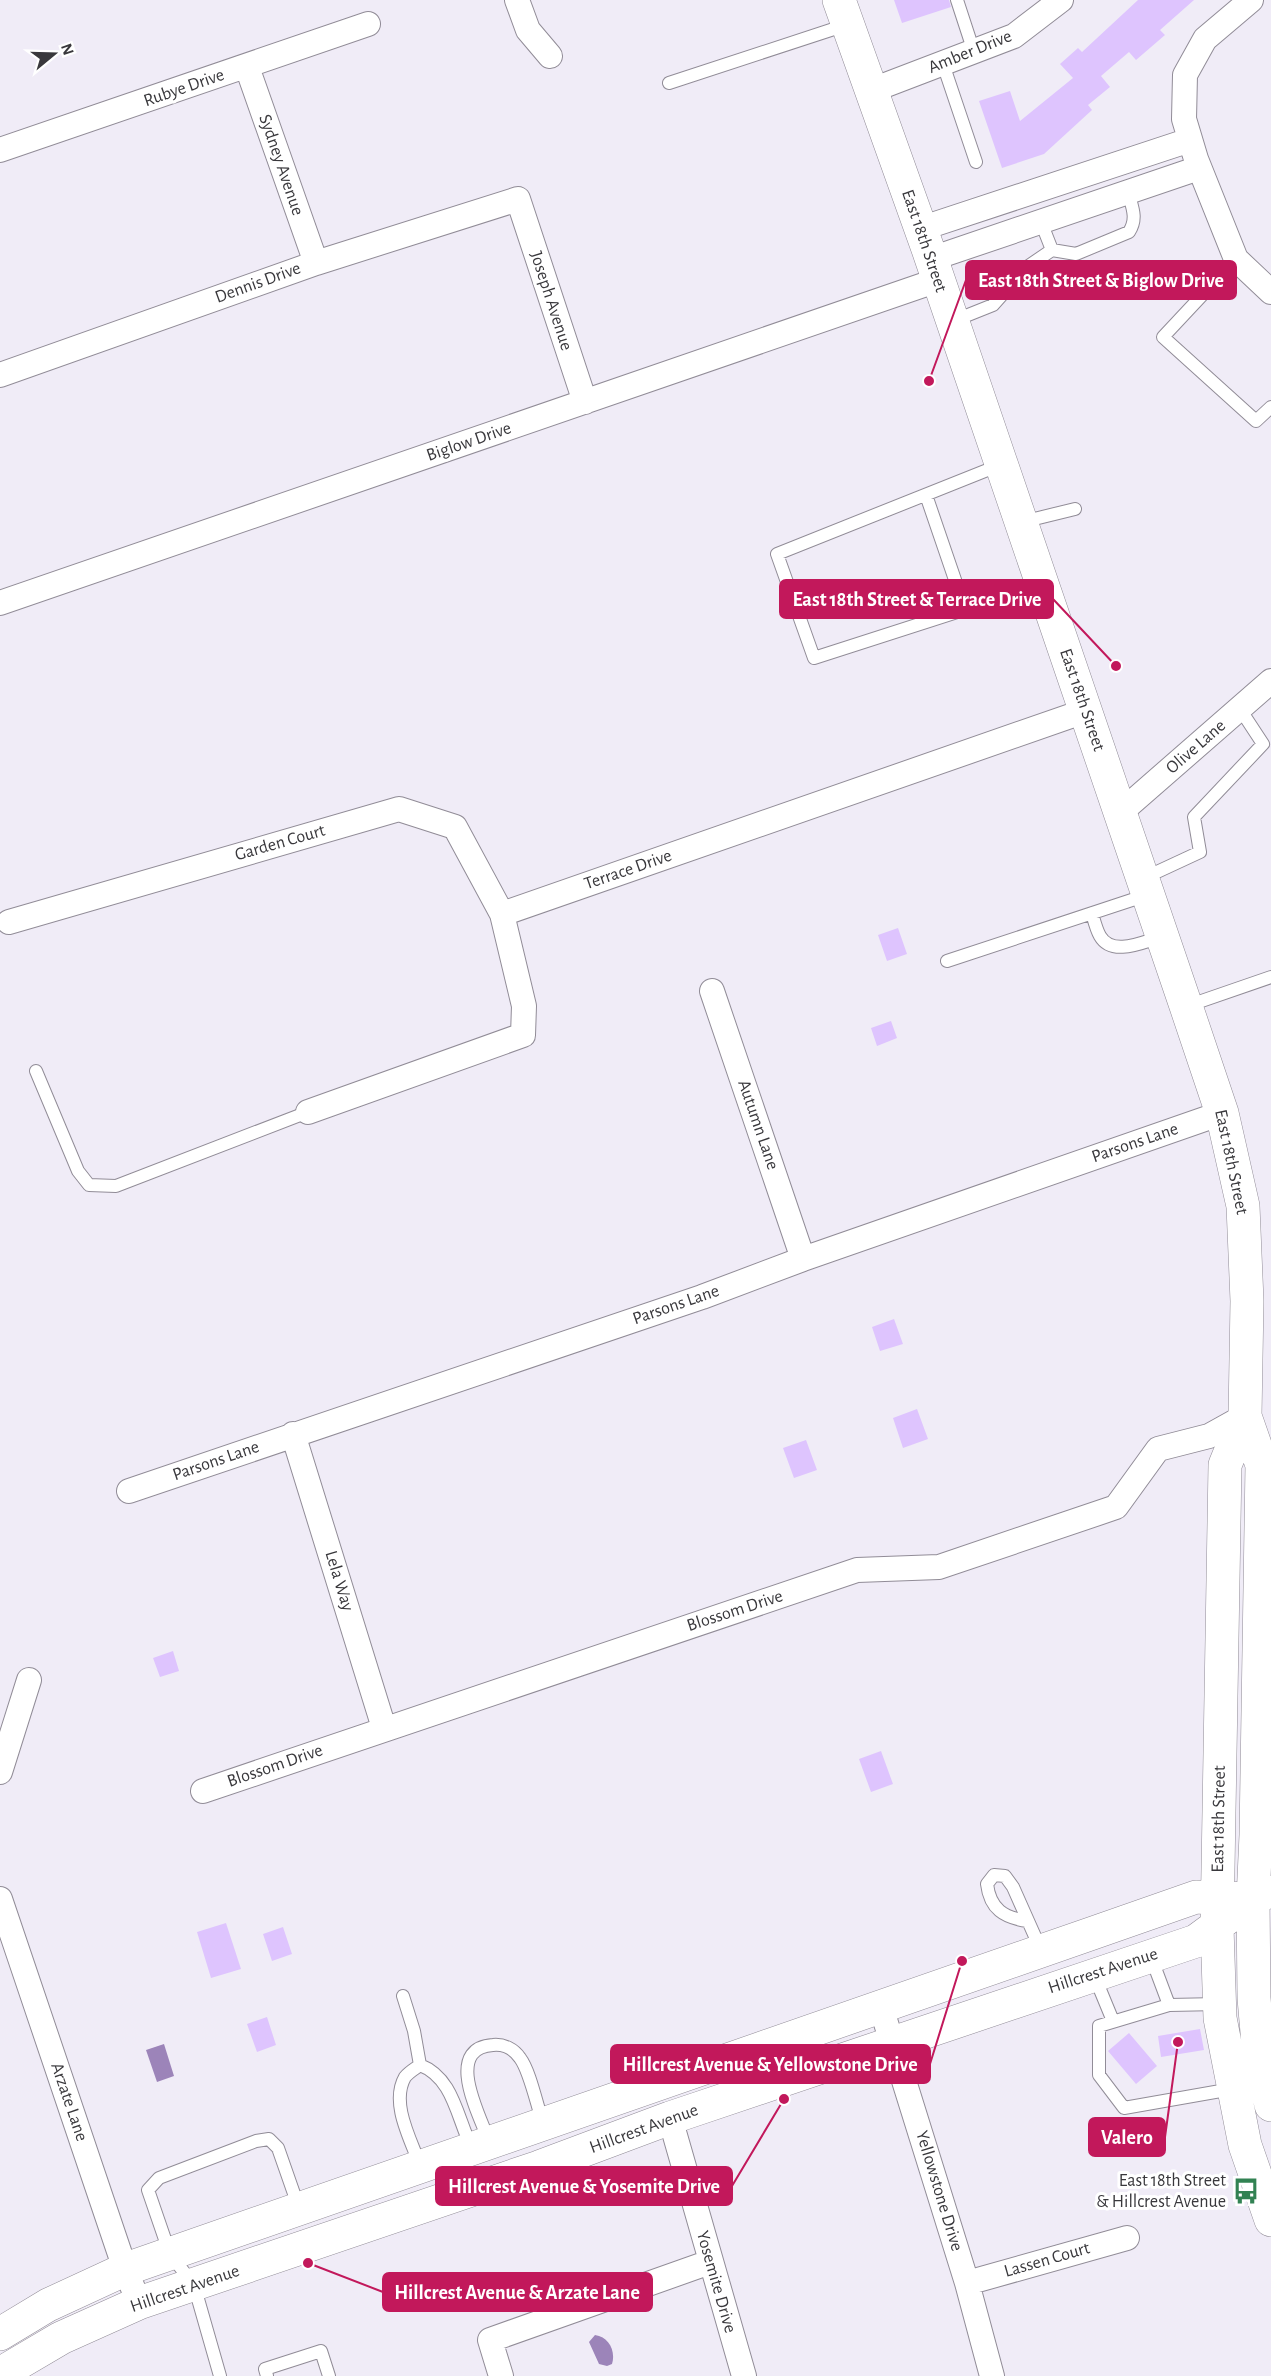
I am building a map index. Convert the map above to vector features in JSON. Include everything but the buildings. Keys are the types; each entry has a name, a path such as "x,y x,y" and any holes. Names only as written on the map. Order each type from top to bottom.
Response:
{"main road":[{"name":"East 18th Street","path":"843,12 952,321 1222,1113 1243,1206 1247,1301 1245,1416 1262,1465 1256,1824 1262,1894 1254,1998 1258,2043 1271,2106"},
{"name":"East 18th Street","path":"1245,1416 1225,1465 1217,1912 1220,2004 1233,2089 1245,2145 1271,2220"},
{"name":"Hillcrest Avenue","path":"0,2334 48,2305 126,2270 543,2124 665,2101 893,2044 1093,1974 1196,1941 1217,1912 1262,1894"},
{"name":"Hillcrest Avenue","path":"0,2374 61,2338 139,2303 540,2167 665,2101 880,2007 1196,1897 1217,1912"}],"street":[{"path":"517,0 528,30 550,56"},
{"name":"Amber Drive","path":"870,91 1014,36 1061,0"},
{"path":"1251,0 1205,39 1185,75 1184,119 1195,156 1236,259 1271,292"},
{"name":"Rubye Drive","path":"0,150 368,24"},
{"name":"Sydney Avenue","path":"247,67 315,263"},
{"path":"920,229 1195,156"},
{"name":"Biglow Drive","path":"0,603 585,402 934,269 1041,222 1128,192 1195,156"},
{"name":"Dennis Drive","path":"0,375 315,263 518,199"},
{"name":"Joseph Avenue","path":"518,199 585,402"},
{"name":"Olive Lane","path":"1121,812 1271,681"},
{"name":"Terrace Drive","path":"502,914 1085,711"},
{"name":"Garden Court","path":"9,922 399,809 455,827 502,914"},
{"path":"308,1112 523,1035 524,1006 502,914"},
{"name":"Autumn Lane","path":"712,991 803,1259"},
{"name":"Parsons Lane","path":"129,1491 658,1312 1222,1113"},
{"name":"Blossom Drive","path":"203,1791 384,1728 858,1570 939,1567 1116,1507 1158,1449 1209,1436 1245,1416"},
{"name":"Lela Way","path":"294,1434 384,1728"},
{"path":"0,1772 29,1680"},
{"name":"Arzate Lane","path":"0,1899 139,2303"},
{"name":"Yellowstone Drive","path":"880,2007 967,2283 992,2376"},
{"name":"Yosemite Drive","path":"665,2101 744,2376"},
{"name":"Lassen Court","path":"967,2283 1127,2238"},
{"path":"501,2376 490,2340 710,2262"}],"lane":[{"path":"957,0 974,52"},
{"path":"669,83 843,12"},
{"path":"943,63 976,162"},
{"path":"952,321 993,305 1010,283 1027,267 1052,250 1076,254 1129,232 1134,224 1135,215 1128,192"},
{"path":"1041,222 1052,250"},
{"path":"1236,259 1163,337 1256,421 1271,407"},
{"path":"1001,465 777,554 814,658 1042,584"},
{"path":"926,495 965,609"},
{"path":"1021,522 1075,509"},
{"path":"947,961 1092,913 1146,887 1200,852 1194,817 1263,744 1240,709"},
{"path":"1092,913 1100,936 1108,945 1122,948 1162,937"},
{"path":"1186,1006 1271,977"},
{"path":"36,1071 78,1171 89,1185 116,1186 308,1112"},
{"path":"1028,1921 1041,1951"},
{"path":"1151,1955 1170,2005"},
{"path":"1093,1974 1113,2021"},
{"path":"403,1996 414,2031 420,2065"},
{"path":"1220,2004 1170,2005 1099,2026 1099,2075 1124,2108 1233,2089"},
{"path":"481,2146 466,2080 467,2062 474,2051 484,2046 504,2046 513,2049 522,2060 543,2124"},
{"path":"420,2065 433,2070 446,2084 481,2146"},
{"path":"420,2065 406,2076 399,2096 405,2123 421,2167"},
{"path":"220,2376 194,2285 170,2254 148,2190 159,2178 256,2141 270,2139 278,2148 300,2209"},
{"path":"267,2376 265,2369 321,2351 329,2376"}],"shaded area":[{"path":"164,2044 174,2076 157,2082 146,2050"},
{"path":"595,2335 600,2336 610,2345 613,2354 612,2364 607,2366 599,2364 589,2342"}],"place":[{"name":"East 18th Street & Biglow Drive","path":"929,381"},
{"name":"East 18th Street & Terrace Drive","path":"1116,666"},
{"name":"Hillcrest Avenue & Yellowstone Drive","path":"962,1961"},
{"name":"Valero","path":"1178,2042"},
{"name":"Hillcrest Avenue & Yosemite Drive","path":"784,2099"},
{"name":"East 18th Street & Hillcrest Avenue","path":"1246,2191"},
{"name":"Hillcrest Avenue & Arzate Lane","path":"308,2263"}]}
